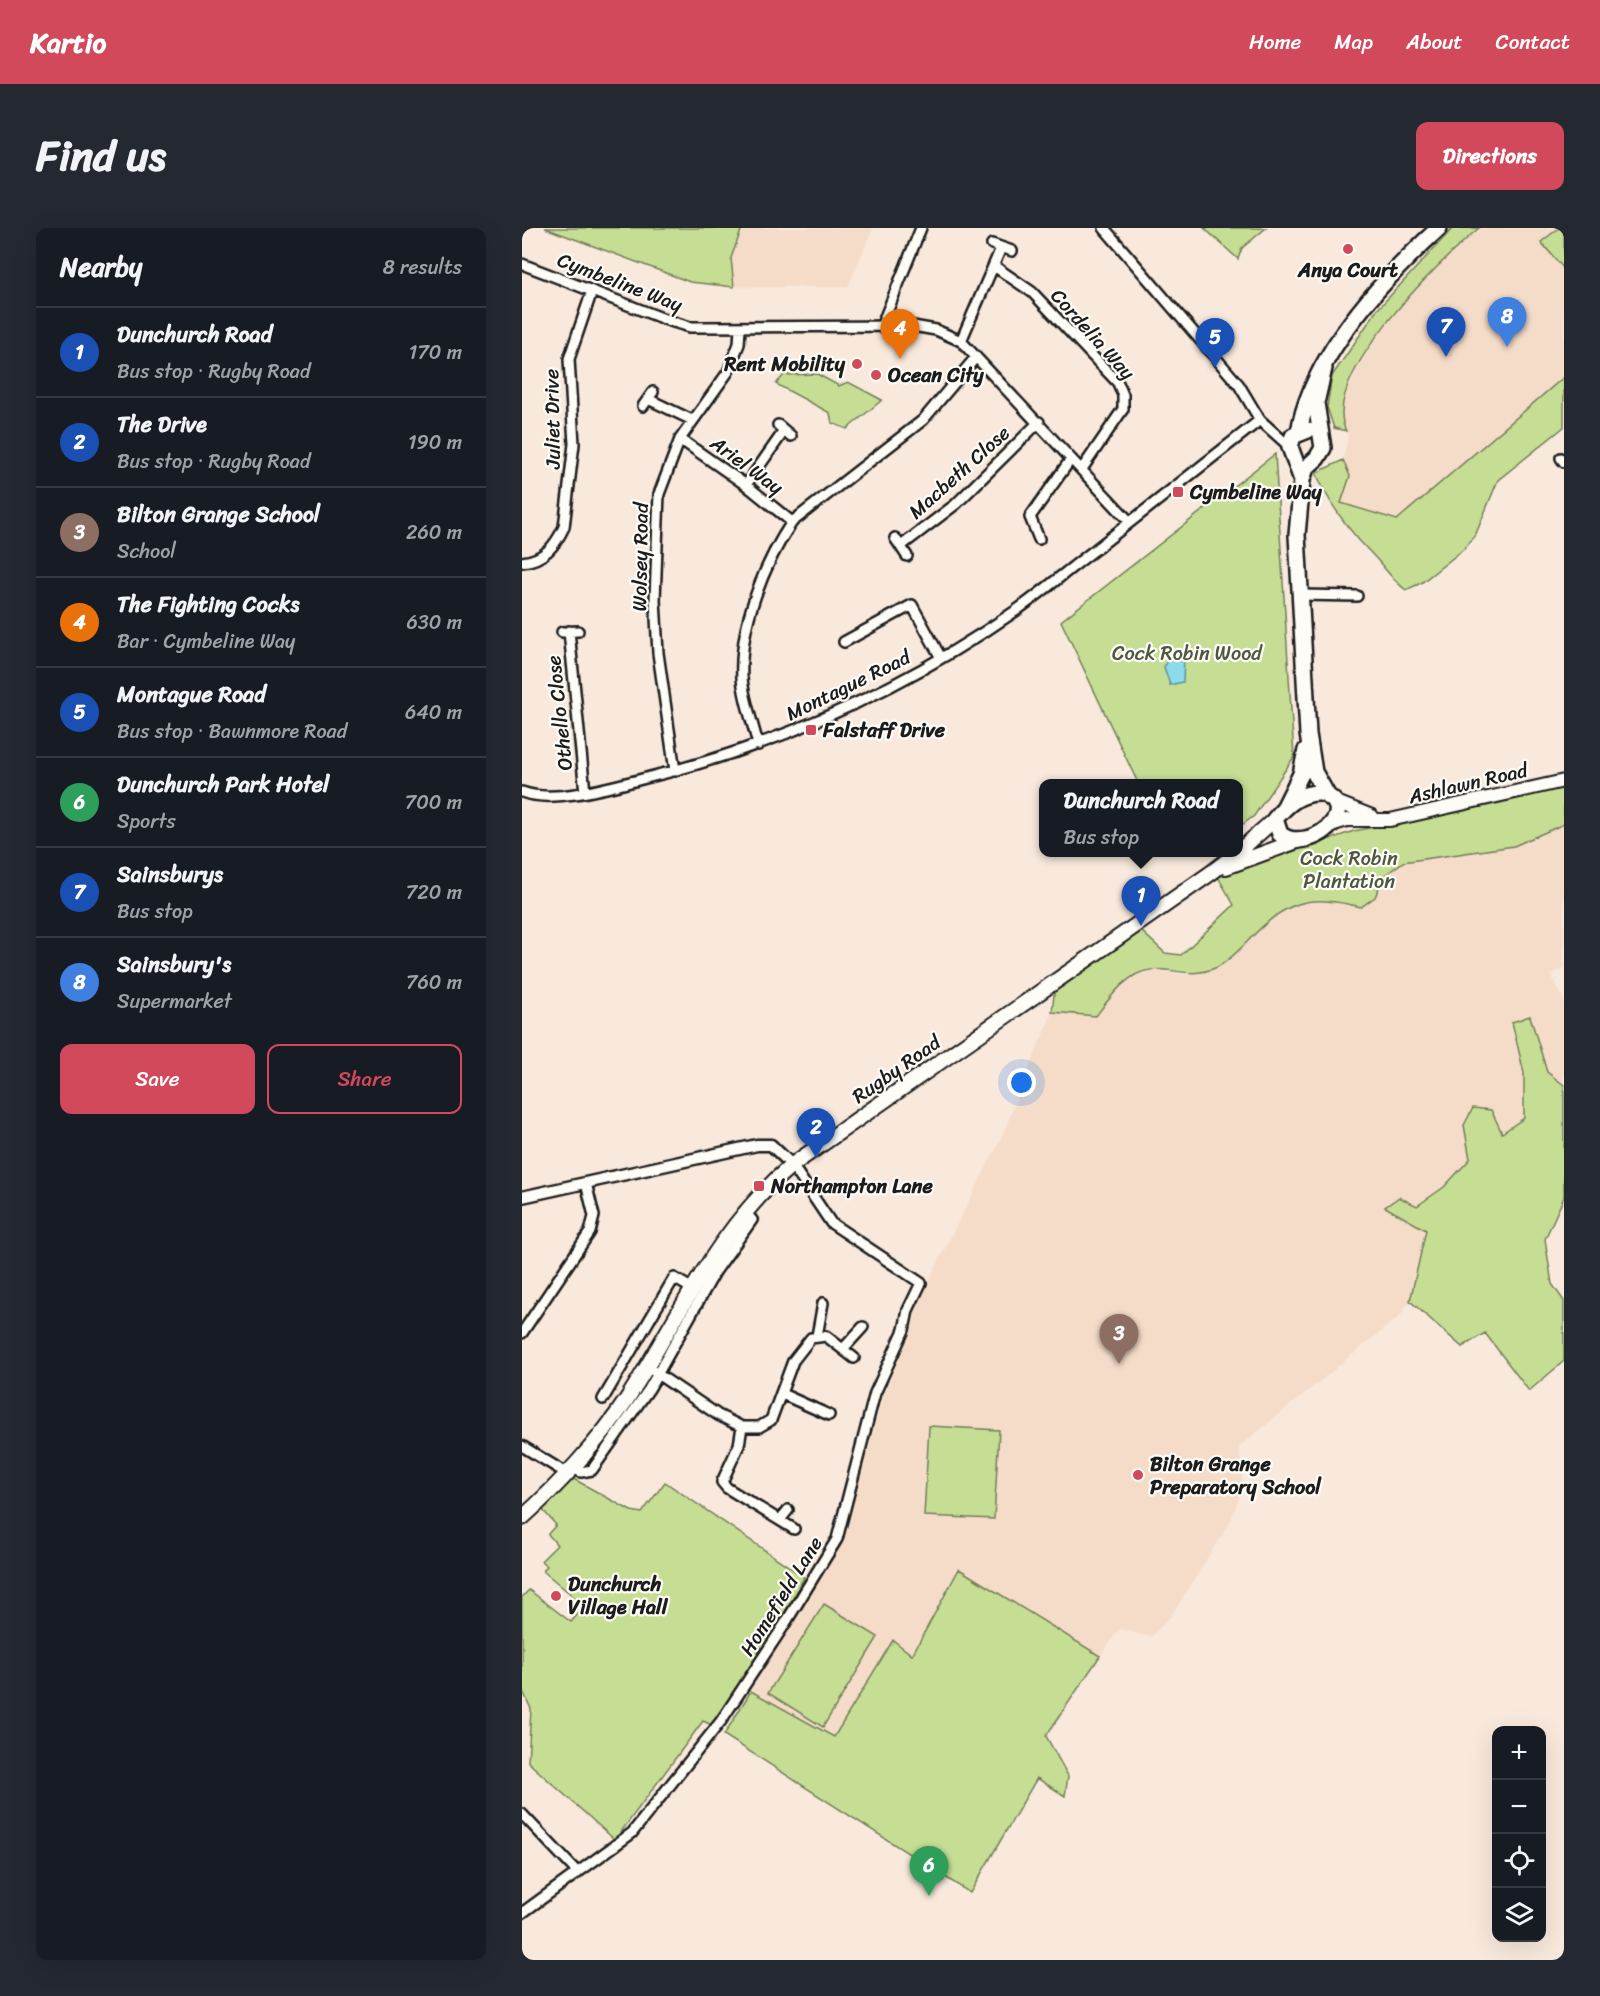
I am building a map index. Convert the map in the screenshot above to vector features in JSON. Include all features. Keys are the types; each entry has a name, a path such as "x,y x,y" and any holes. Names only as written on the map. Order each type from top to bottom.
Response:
{"highway":[{"path":"1308,734 1304,765 1279,814 1280,834 1285,838 1300,840 1326,830 1334,824 1337,811 1314,772 1308,734 1297,535 1302,480 1295,445 1303,410 1348,327 1368,300 1404,260 1440,228"},
{"path":"1295,445 1317,458 1323,448 1319,436 1316,403 1324,368"},
{"path":"1295,445 1310,430 1319,436"},
{"path":"1279,814 1309,794 1330,798"}],"main road":[{"name":"Ashlawn Road","path":"1334,824 1347,820 1405,818 1564,781"},
{"name":"Ashlawn Road","path":"1330,798 1380,819"},
{"path":"1243,849 1279,814"},
{"path":"1211,873 1300,840"},
{"path":"1211,873 1234,857"},
{"name":"Rugby Road","path":"522,1518 569,1471 626,1400 643,1385 691,1288 744,1211 766,1186 792,1165 1211,873"}],"street":[{"path":"881,327 921,228"},
{"path":"1104,228 1239,386 1260,420 1295,445"},
{"path":"961,341 994,266 996,246 1012,251"},
{"name":"Cymbeline Way","path":"522,264 690,327 913,326 936,330 961,341 1130,522"},
{"name":"Cordelia Way","path":"994,266 1032,292 1121,389 1123,409 1082,469"},
{"name":"Juliet Drive","path":"522,562 542,556 558,539 564,527 574,444 569,359 592,291"},
{"name":"Wolsey Road","path":"675,771 658,653 655,600 659,494 680,439 728,372 739,344 740,328"},
{"path":"758,745 742,679 744,645 763,573 792,522 923,420 976,357"},
{"path":"648,399 692,420"},
{"name":"Montague Road","path":"522,792 544,796 585,792 675,771 758,745 856,704 941,658 1017,609 1260,420"},
{"name":"Macbeth Close","path":"907,556 898,542 956,504 1039,422"},
{"path":"746,484 784,430"},
{"name":"Ariel Way","path":"680,439 746,484 792,522"},
{"path":"1039,539 1030,517 1071,459"},
{"path":"1300,595 1357,596"},
{"path":"844,642 912,605 941,658"},
{"name":"Othello Close","path":"570,631 585,792"},
{"path":"522,1197 757,1145 771,1145 792,1165"},
{"name":"Homefield Lane","path":"522,1913 632,1833 692,1761 754,1673 835,1544 875,1393 904,1330 908,1310 921,1283 831,1223 792,1165"},
{"path":"523,1330 590,1232 594,1216 586,1183"},
{"path":"744,1211 752,1220 715,1272 652,1370 742,1427 759,1427 771,1420 793,1361 804,1344 817,1336 826,1336 854,1358"},
{"path":"603,1399 676,1275 691,1288"},
{"path":"817,1336 823,1303"},
{"path":"843,1349 863,1327"},
{"path":"782,1394 829,1415"},
{"path":"742,1427 739,1444 722,1482 727,1488 794,1529"},
{"path":"522,1446 569,1471"},
{"path":"780,1520 788,1510"},
{"path":"522,1814 578,1873"}],"shaded area":[{"path":"545,228 873,228 848,287 734,287 690,282"},
{"path":"1479,228 1559,228 1541,242 1564,269 1564,377 1396,521 1341,503 1350,476 1343,460 1348,435 1340,420 1343,402 1358,367 1397,308 1447,255"},
{"path":"1564,824 1564,968 1551,975 1564,1000 1564,1085 1547,1072 1530,1016 1512,1022 1524,1073 1524,1117 1502,1133 1464,1125 1470,1159 1444,1187 1417,1206 1386,1207 1426,1229 1410,1301 1400,1316 1239,1447 1243,1488 1230,1522 1171,1616 1151,1637 1119,1629 1046,1736 1068,1776 1065,1796 1037,1778 970,1893 724,1735 841,1542 883,1397 911,1332 912,1314 1001,1138 1052,1012 1096,1016 1112,994 1131,978 1151,970 1190,975 1239,951 1271,916 1294,903 1334,901 1361,907 1375,897 1384,876 1403,862 1514,846"}],"green space":[{"path":"545,228 742,228 731,258 734,287 690,282"},
{"path":"1204,228 1266,228 1242,248 1238,259"},
{"path":"1453,228 1479,228 1413,292 1366,352 1350,381 1342,408 1346,431 1334,428 1327,407 1332,376 1377,310"},
{"path":"1559,228 1564,228 1564,269 1541,242"},
{"path":"817,374 839,386 848,382 882,400 847,429 832,423 830,413 776,384 784,375"},
{"path":"1564,377 1564,427 1498,480 1475,536 1464,549 1421,583 1406,590 1391,577 1346,525 1316,473 1343,460 1350,476 1341,503 1397,520"},
{"name":"Cock Robin Wood","path":"1275,454 1294,757 1254,816 1243,824 1243,779 1136,779 1061,621"},
{"name":"Cock Robin Plantation","path":"1564,784 1564,824 1514,846 1403,862 1384,876 1375,897 1361,907 1325,901 1298,904 1273,918 1232,957 1215,968 1197,973 1159,970 1142,972 1119,987 1096,1016 1052,1012 1055,987 1139,929 1165,953 1181,955 1234,905 1218,877 1354,831 1491,804"},
{"path":"1530,1016 1547,1072 1564,1085 1564,1197 1545,1239 1552,1284 1564,1301 1564,1361 1529,1391 1485,1333 1462,1347 1410,1301 1426,1230 1385,1207 1399,1197 1417,1206 1444,1187 1470,1159 1464,1125 1473,1108 1491,1110 1502,1133 1524,1118 1524,1073 1512,1022"},
{"path":"929,1426 999,1430 994,1519 924,1516"},
{"path":"572,1478 631,1511 642,1513 665,1482 804,1577 790,1605 714,1726 703,1721 615,1840 528,1762 531,1709 522,1689 522,1597 529,1590 571,1622 585,1606 543,1571 547,1566 541,1561 557,1545 548,1534 556,1525 542,1509"},
{"path":"959,1569 1100,1656 1046,1736 1068,1776 1065,1796 1037,1778 970,1893 724,1735 751,1691 834,1737 893,1640 912,1655"},
{"path":"824,1604 878,1637 823,1727 768,1693"}],"water":[{"path":"1184,656 1183,682 1170,685 1164,667 1169,657"}],"place":[{"name":"Anya Court","path":"1348,249"},
{"name":"Sainsbury's","path":"1507,347"},
{"name":"Sainsburys","path":"1446,357"},
{"name":"The Fighting Cocks","path":"900,359"},
{"name":"Rent Mobility","path":"857,364"},
{"name":"Montague Road","path":"1215,368"},
{"name":"Ocean City","path":"876,375"},
{"name":"Cymbeline Way","path":"1178,492"},
{"name":"Falstaff Drive","path":"811,730"},
{"name":"Dunchurch Road","path":"1141,926"},
{"name":"The Drive","path":"816,1158"},
{"name":"Northampton Lane","path":"759,1186"},
{"name":"Bilton Grange School","path":"1119,1364"},
{"name":"Bilton Grange Preparatory School","path":"1138,1475"},
{"name":"Dunchurch Village Hall","path":"556,1596"},
{"name":"Dunchurch Park Hotel","path":"929,1896"}]}
